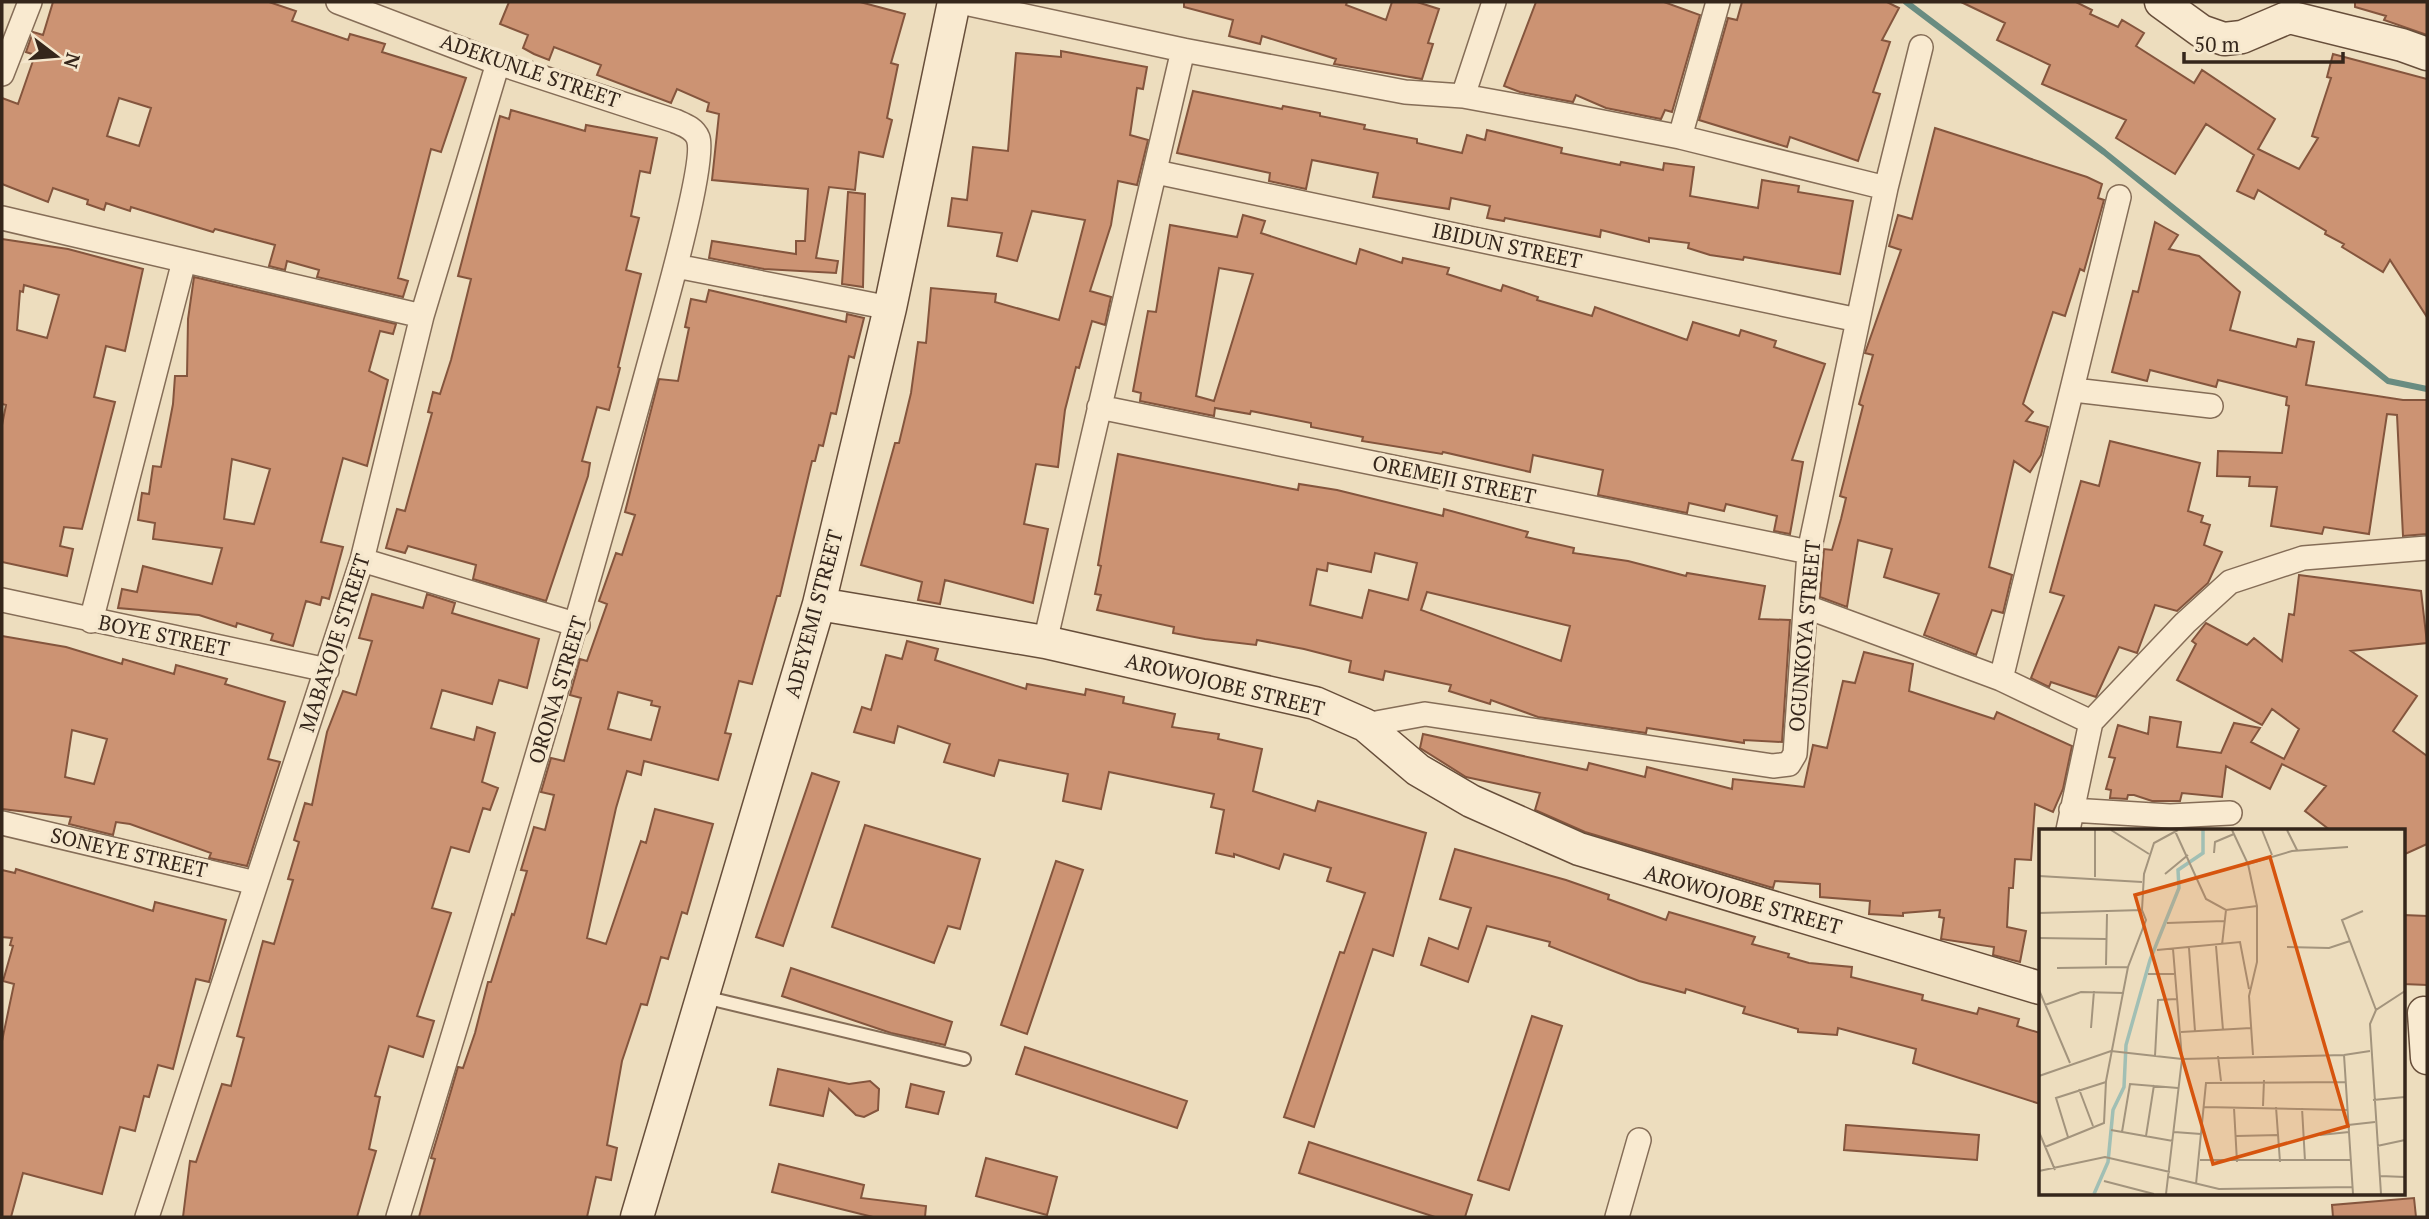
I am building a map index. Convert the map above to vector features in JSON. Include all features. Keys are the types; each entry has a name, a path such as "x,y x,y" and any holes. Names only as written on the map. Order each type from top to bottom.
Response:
{"street":[{"path":"2,74 30,2"},
{"name":"ADEKUNLE STREET","path":"338,2 498,63 689,127 698,138 699,158"},
{"name":"ADEYEMI STREET","path":"638,1217 819,604 890,307 954,2"},
{"path":"960,2 1183,50 1405,92 1463,96 1680,137 1886,188"},
{"path":"1463,96 1494,2"},
{"path":"1680,137 1718,2"},
{"path":"2161,2 2200,31 2224,39 2242,37 2291,10 2427,54"},
{"name":"OGUNKOYA STREET","path":"1365,725 1425,714 1773,766 1789,764 1796,754 1809,552 1886,188 1921,47"},
{"path":"1045,642 1183,50"},
{"name":"MABAYOJE STREET","path":"147,1217 362,560 422,316 498,63"},
{"name":"ORONA STREET","path":"398,1217 578,625 676,266 699,158"},
{"name":"IBIDUN STREET","path":"1156,172 1858,320"},
{"path":"2001,680 2119,197"},
{"path":"2,218 422,316"},
{"path":"91,621 184,261"},
{"path":"676,266 890,307"},
{"path":"2074,390 2211,406"},
{"name":"OREMEJI STREET","path":"1099,407 1809,552"},
{"path":"2230,813 2070,820 2091,722 2185,623 2230,582 2303,558 2427,548"},
{"path":"362,560 578,625"},
{"name":"BOYE STREET","path":"2,600 327,670"},
{"name":"AROWOJOBE STREET","path":"819,604 1045,642 1315,703 1365,725 1418,770 1471,802 1579,849 2039,988"},
{"path":"1807,607 2001,680 2091,722"},
{"name":"SONEYE STREET","path":"2,822 256,883"},
{"path":"2418,1013 2427,1058"},
{"path":"1617,1217 1639,1140"}],"lane":[{"path":"704,997 964,1059"}],"building":[{"path":"53,2 269,2 296,11 292,21 348,40 350,34 385,44 382,52 466,78 441,152 431,149 398,278 408,281 403,297 317,277 319,270 287,261 285,270 269,266 275,245 215,229 213,232 131,207 130,211 106,203 104,210 87,204 88,200 53,188 48,202 2,184 2,98 18,104 35,55 26,52 33,32 43,35","holes":["119,98 151,108 139,146 107,136"]},
{"path":"509,2 860,2 905,14 891,63 898,65 887,118 892,120 883,157 859,152 855,190 829,187 816,258 838,261 836,273 764,269 709,258 712,241 796,254 796,241 805,241 808,189 712,180 719,114 707,111 709,103 677,89 671,103 597,75 601,65 554,47 549,60 534,54 523,48 528,35 500,24"},
{"path":"1184,2 1347,2 1346,5 1386,20 1392,2 1417,2 1439,9 1428,43 1433,44 1422,79 1334,64 1336,59 1262,36 1260,44 1229,36 1233,20 1184,7"},
{"path":"1536,2 1664,2 1700,15 1672,112 1665,110 1661,119 1606,108 1576,95 1573,102 1520,92 1504,86"},
{"path":"1742,2 1887,2 1899,8 1882,40 1890,42 1873,92 1880,94 1858,161 1790,137 1787,147 1699,120 1728,18 1737,20"},
{"path":"1961,2 2076,2 2092,10 2090,14 2118,27 2122,20 2144,33 2136,46 2194,83 2202,70 2275,119 2258,149 2299,169 2318,138 2312,136 2331,78 2327,77 2333,54 2427,79 2427,317 2390,260 2383,272 2342,247 2344,244 2325,234 2326,231 2258,190 2254,199 2237,191 2254,155 2206,124 2175,174 2116,138 2126,120 2042,84 2050,65 1997,40 2005,23"},
{"path":"2355,2 2427,2 2427,35 2384,20 2386,16 2355,7"},
{"path":"1061,51 1147,67 1143,89 1137,88 1130,135 1148,140 1137,185 1118,181 1111,225 1090,291 1111,297 1105,325 1092,321 1079,368 1076,367 1065,410 1058,467 1036,464 1024,524 1048,529 1033,603 945,580 940,604 918,600 922,582 861,565 895,443 899,443 911,393 918,342 926,343 931,288 996,294 995,302 1059,320 1085,220 1032,211 1017,261 997,256 1002,233 948,226 952,198 967,200 973,147 1008,151 1016,53 1061,57"},
{"path":"1193,91 1282,109 1283,106 1320,113 1320,116 1365,125 1364,129 1417,139 1417,143 1462,153 1467,135 1485,140 1487,130 1562,148 1561,153 1620,165 1621,162 1663,170 1664,163 1694,167 1690,196 1758,208 1762,180 1799,186 1798,192 1853,201 1840,274 1744,257 1743,260 1710,255 1688,248 1689,243 1649,238 1649,242 1601,230 1600,237 1505,218 1504,221 1487,218 1490,206 1451,198 1449,209 1373,197 1378,173 1312,160 1306,189 1269,181 1270,173 1177,153"},
{"path":"511,110 585,131 586,125 657,138 650,173 640,171 631,216 639,218 626,270 641,274 618,367 620,368 609,410 597,407 582,461 590,463 588,476 546,601 473,579 476,565 408,546 405,553 386,548 397,509 405,511 432,413 428,412 433,392 440,394 451,360 471,279 458,276 500,116 509,119"},
{"path":"1935,128 2087,177 2102,184 2098,198 2104,200 2084,271 2080,269 2065,316 2053,312 2023,404 2033,412 2026,421 2048,427 2041,455 2030,472 2014,461 1989,567 2012,575 2003,613 1992,610 1976,655 1924,635 1939,594 1884,577 1892,549 1858,540 1847,607 1820,597 1824,549 1832,550 1841,519 1846,498 1840,496 1863,406 1859,404 1873,355 1865,353 1901,250 1889,246 1898,215 1912,219"},
{"path":"848,192 865,194 863,287 842,284"},
{"path":"1243,215 1265,221 1261,233 1356,264 1360,249 1402,263 1403,258 1449,268 1447,274 1501,291 1503,285 1538,297 1537,300 1592,316 1595,307 1687,340 1693,322 1739,336 1741,330 1776,341 1774,347 1825,364 1792,460 1803,462 1790,534 1774,531 1777,516 1726,504 1724,511 1689,503 1687,513 1598,495 1603,470 1533,455 1530,472 1443,452 1442,454 1362,441 1363,437 1251,411 1250,414 1215,408 1214,416 1140,401 1141,393 1133,391 1148,311 1156,312 1170,225 1237,237","holes":["1219,268 1253,274 1214,401 1196,396"]},
{"path":"2155,222 2178,235 2169,249 2199,256 2240,292 2230,330 2296,347 2298,339 2314,342 2306,385 2403,400 2427,400 2427,534 2403,536 2397,415 2387,414 2369,534 2324,527 2322,534 2271,526 2277,487 2249,486 2250,477 2217,476 2218,451 2282,453 2289,406 2286,405 2287,397 2218,380 2216,387 2150,370 2147,381 2112,372 2133,291 2138,292"},
{"path":"2,239 68,249 143,269 125,351 106,346 94,397 115,402 82,529 64,527 60,546 73,549 67,576 2,562 2,425 6,405 2,404","holes":["24,285 59,295 47,338 17,330 20,291 23,292"]},
{"path":"194,277 396,324 393,334 380,331 369,371 388,380 367,466 343,458 321,542 343,547 329,599 322,597 320,605 306,601 293,646 271,640 273,634 237,623 236,627 199,615 118,608 122,589 137,592 143,566 212,584 222,548 153,539 155,523 138,520 142,493 149,494 153,466 161,467 173,404 175,376 187,376 188,319","holes":["232,459 270,469 254,524 224,519"]},
{"path":"709,290 846,322 847,314 864,318 854,358 849,356 836,414 831,413 823,446 819,445 815,461 812,461 780,596 777,596 752,684 739,681 725,733 731,734 718,780 644,761 641,775 627,771 616,808 587,938 606,944 641,841 646,843 655,809 713,824 687,914 682,912 668,959 661,957 647,1005 641,1004 622,1061 607,1145 617,1148 611,1180 596,1177 587,1217 419,1217 435,1159 431,1158 458,1067 463,1068 488,982 491,982 527,871 521,870 534,827 545,830 554,795 541,792 551,758 564,761 581,698 570,695 580,659 587,661 607,604 599,601 616,553 622,555 635,515 625,512 659,379 678,381 689,328 685,327 691,299 706,302","holes":["618,692 652,701 651,705 660,707 651,740 608,729"]},
{"path":"2110,441 2200,463 2188,511 2203,516 2201,522 2210,525 2204,545 2222,552 2208,583 2177,611 2155,605 2137,653 2119,647 2096,697 2051,682 2049,687 2031,678 2064,596 2050,592 2081,481 2099,486"},
{"path":"1118,454 1298,490 1299,484 1337,490 1443,516 1444,509 1528,532 1526,537 1574,548 1573,553 1628,561 1686,576 1687,573 1765,586 1759,619 1790,620 1782,742 1744,740 1744,743 1647,728 1646,733 1538,717 1491,700 1490,704 1449,691 1451,685 1385,671 1383,680 1349,672 1351,661 1304,649 1257,640 1256,645 1173,633 1174,627 1097,610 1101,595 1095,594 1101,566 1098,565","holes":["1375,553 1417,563 1408,600 1369,590 1362,618 1310,605 1317,569 1327,571 1328,563 1371,572","1427,592 1570,626 1561,661 1421,610"]},
{"path":"2299,575 2421,591 2427,643 2351,651 2417,696 2393,731 2427,756 2427,844 2404,855 2404,829 2329,829 2305,811 2326,786 2282,764 2270,789 2226,766 2222,797 2182,793 2180,801 2152,801 2134,795 2128,795 2127,799 2110,798 2111,790 2106,789 2115,758 2109,757 2118,725 2148,734 2150,717 2181,722 2177,747 2221,753 2234,723 2260,728 2251,742 2284,759 2299,729 2272,709 2262,725 2177,680 2196,644 2192,641 2206,623 2247,645 2254,638 2282,661 2289,614 2294,615"},
{"path":"372,594 423,608 427,594 455,603 452,613 539,639 527,688 499,680 492,704 442,690 431,728 474,740 477,727 495,733 482,782 498,788 490,810 483,808 469,852 451,847 432,908 451,913 417,1016 434,1021 423,1057 389,1046 375,1096 380,1097 369,1149 376,1151 357,1217 183,1217 190,1161 196,1162 222,1084 231,1086 244,1038 237,1036 263,941 274,944 293,880 288,879 299,842 294,840 305,803 312,805 327,732 343,691 356,695 372,641 359,638"},
{"path":"2,636 66,647 122,664 123,659 174,674 176,665 227,679 225,684 285,702 268,759 280,762 247,866 209,858 211,853 130,824 116,822 113,835 69,824 71,817 2,809","holes":["72,730 107,739 94,784 65,777"]},
{"path":"907,641 938,649 935,660 1026,689 1027,684 1085,695 1086,689 1124,697 1123,703 1175,714 1172,727 1219,734 1218,739 1262,749 1253,791 1315,811 1318,801 1426,833 1393,956 1373,949 1314,1127 1284,1117 1340,952 1344,953 1365,893 1327,881 1331,868 1284,854 1279,869 1234,854 1234,857 1216,853 1224,810 1211,807 1214,794 1109,772 1101,809 1063,801 1068,774 999,760 994,776 944,762 950,744 898,726 894,743 854,732 862,707 871,710 886,655 902,659"},
{"path":"1864,652 1913,664 1909,691 1994,719 1997,712 2072,746 2063,789 2053,812 2035,804 2031,860 2015,859 2013,888 2009,888 2007,927 2026,931 2020,962 1993,955 1994,947 1941,939 1944,918 1939,917 1940,910 1903,913 1903,916 1869,914 1870,901 1820,897 1820,884 1775,881 1773,888 1585,832 1535,810 1540,793 1466,777 1420,748 1423,734 1587,770 1589,763 1645,777 1647,767 1732,789 1733,779 1804,787 1813,745 1827,748 1843,681 1855,683"},
{"path":"812,773 839,782 783,946 756,937"},
{"path":"865,825 980,859 960,929 948,926 934,963 832,927"},
{"path":"1455,849 1566,880 1666,920 1669,912 1755,937 1752,944 1789,954 1788,957 1809,963 1852,967 1851,977 1923,995 1922,1000 1977,1014 1979,1008 2019,1019 2017,1026 2039,1033 2039,1104 1913,1063 1916,1049 1838,1028 1837,1035 1798,1032 1798,1029 1743,1013 1745,1007 1686,989 1685,993 1639,981 1549,946 1550,942 1487,926 1468,982 1421,965 1429,938 1458,949 1471,908 1440,899"},
{"path":"1056,861 1083,870 1027,1034 1001,1025"},
{"path":"16,869 153,911 155,902 226,920 209,982 196,979 173,1069 158,1065 149,1097 144,1096 135,1131 120,1127 102,1194 23,1173 11,1217 2,1217 2,1041 14,984 3,981 13,946 10,945 12,938 2,937 2,870 15,873"},
{"path":"2404,915 2427,916 2427,985 2404,984"},
{"path":"791,968 952,1022 945,1045 891,1033 782,996"},
{"path":"1532,1016 1562,1026 1509,1190 1478,1180"},
{"path":"1025,1047 1187,1101 1177,1128 1016,1074"},
{"path":"778,1069 849,1084 870,1081 879,1089 878,1110 864,1117 856,1115 829,1089 823,1116 770,1105"},
{"path":"911,1084 944,1092 938,1114 906,1107"},
{"path":"1846,1125 1979,1135 1977,1160 1844,1150"},
{"path":"1309,1142 1472,1195 1465,1217 1435,1217 1299,1173"},
{"path":"986,1158 1057,1177 1047,1215 976,1196"},
{"path":"779,1164 864,1185 861,1198 926,1206 925,1217 873,1217 772,1192"},
{"path":"2414,1198 2416,1217 2333,1217 2332,1205"}],"waterway":[{"path":"1906,2 2104,152 2388,381 2427,389"}]}
